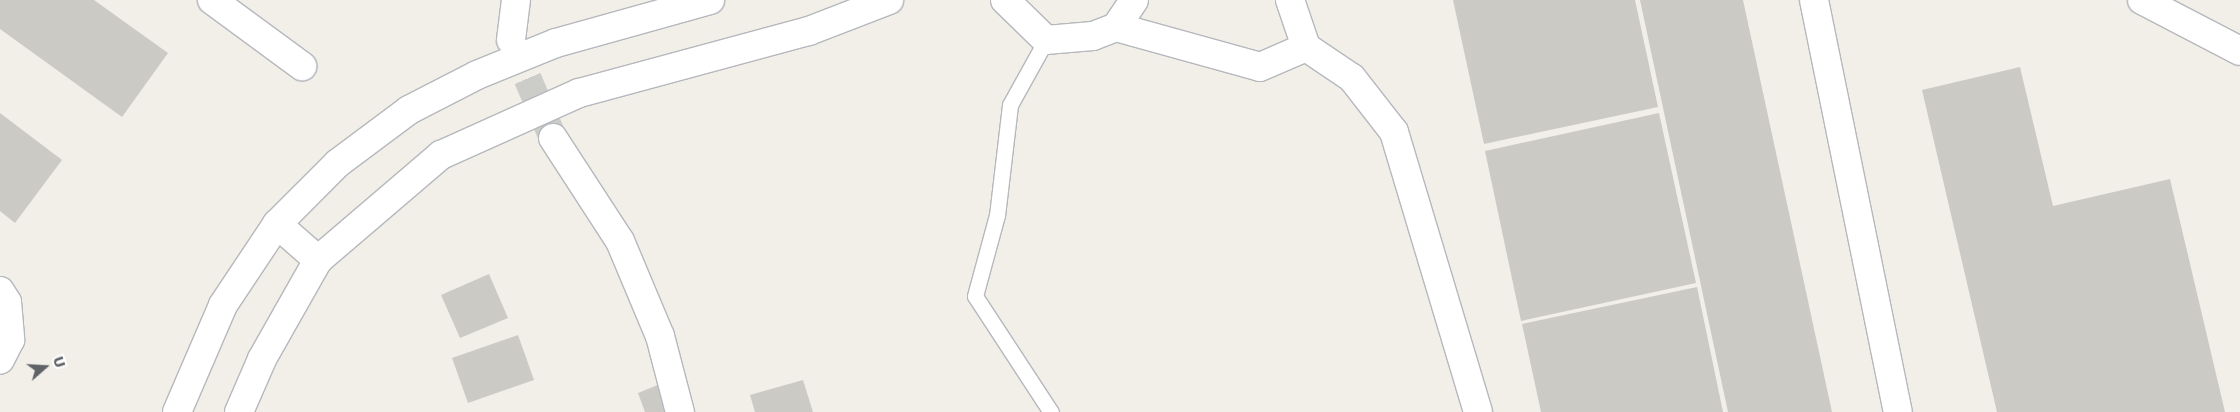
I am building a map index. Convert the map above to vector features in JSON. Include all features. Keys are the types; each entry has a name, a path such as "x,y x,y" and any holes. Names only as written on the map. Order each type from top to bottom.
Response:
{"street":[{"path":"212,0 302,66"},
{"path":"511,40 516,0"},
{"path":"177,412 223,305 278,224 338,163 409,110 556,43 710,0"},
{"path":"239,412 262,359 318,260 441,155 496,128 579,93 809,31 889,0"},
{"path":"1004,0 1046,40 1093,36 1116,26 1134,0"},
{"path":"1290,0 1306,47 1352,78 1394,132 1478,412"},
{"path":"1814,0 1898,412"},
{"path":"2142,0 2240,51"},
{"path":"1116,26 1260,66 1306,47"},
{"path":"553,138 620,241 660,336 680,412"},
{"path":"278,224 318,260"},
{"path":"0,292 7,302 10,340 0,360"}],"lane":[{"path":"1046,40 1010,105 997,215 975,296 1051,412"}],"building":[{"path":"0,0 94,0 168,53 122,117 0,29"},
{"path":"1453,0 1635,0 1658,107 1484,144"},
{"path":"1640,0 1743,0 1832,412 1728,412"},
{"path":"2020,67 2053,206 2170,179 2225,412 1997,412 1922,90"},
{"path":"0,113 62,160 15,223 0,211"},
{"path":"1659,113 1696,283 1521,321 1485,151"},
{"path":"489,274 508,318 460,338 441,295"},
{"path":"1697,287 1723,412 1541,412 1522,324"},
{"path":"518,335 534,380 468,403 452,358"},
{"path":"803,380 813,412 755,412 750,395"},
{"path":"660,384 671,412 645,412 638,393"}],"tunnel":[{"path":"511,40 553,138"}]}
